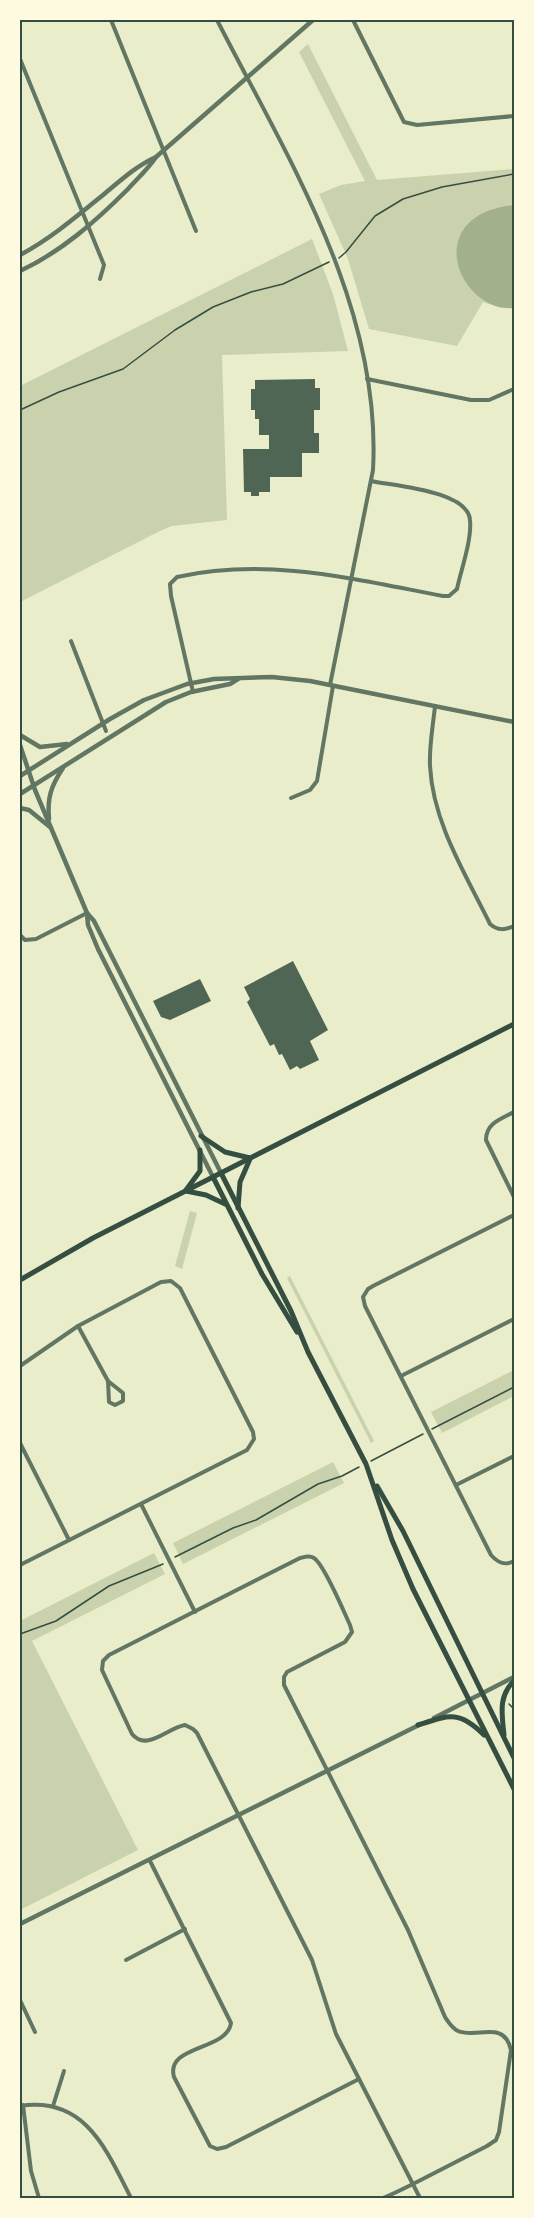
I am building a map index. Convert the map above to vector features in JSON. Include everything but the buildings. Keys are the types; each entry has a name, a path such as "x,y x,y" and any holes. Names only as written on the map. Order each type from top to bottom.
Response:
{"main road":[{"path":"20,1280 93,1238 514,1024"},
{"path":"201,1136 225,1152 251,1158"},
{"path":"185,1191 200,1171 200,1150"},
{"path":"238,1209 240,1182 251,1158"},
{"path":"221,1173 291,1311 303,1341"},
{"path":"213,1177 262,1274 303,1341 366,1464 392,1540 413,1589 514,1789"},
{"path":"185,1191 206,1194 227,1205"},
{"path":"372,1479 403,1531 514,1758"},
{"path":"505,1739 502,1700 514,1679"},
{"path":"418,1725 447,1717 459,1717 471,1722 489,1740"}],"street":[{"path":"111,20 196,231"},
{"path":"217,20 309,201 334,260 351,309 367,379 373,421 374,451 371,481 331,685 317,781 310,790 291,798"},
{"path":"20,255 58,231 136,168 156,157 313,20"},
{"path":"353,20 404,122 417,125 514,116"},
{"path":"20,59 104,265 100,279"},
{"path":"20,272 59,249 88,225 148,169 156,157"},
{"path":"367,379 471,400 489,400 514,389"},
{"path":"193,692 171,596 170,584 177,577 253,567 316,572 449,596 457,589 470,530 469,514 460,502 371,481"},
{"path":"71,641 106,731"},
{"path":"20,776 144,700 191,683 214,679 272,677 331,685 514,722"},
{"path":"20,794 166,702 193,692 230,684 238,679"},
{"path":"435,706 430,765 438,811 450,843 490,924 503,930 514,926"},
{"path":"20,735 40,747 49,748 72,743"},
{"path":"20,745 28,771 87,913 88,925 98,949 213,1177"},
{"path":"51,828 48,805 50,790 65,765"},
{"path":"20,808 37,816 51,828"},
{"path":"20,935 25,940 36,939 87,913"},
{"path":"87,913 94,921 221,1173"},
{"path":"514,1112 490,1126 486,1140 514,1197"},
{"path":"514,1215 373,1286 365,1293 365,1306 491,1555 501,1563 514,1561"},
{"path":"20,1366 78,1326 163,1281 175,1283 180,1288 253,1432 253,1441 247,1450 20,1565"},
{"path":"401,1376 514,1319"},
{"path":"78,1326 108,1381 123,1393 120,1404 115,1405 109,1402 108,1381"},
{"path":"20,1443 69,1540"},
{"path":"456,1485 514,1456"},
{"path":"141,1504 195,1612"},
{"path":"383,2199 413,2184 496,2139 511,2050 508,2041 498,2033 492,2031 462,2032 449,2024 408,1930 284,1683 287,1672 345,1642 352,1632 351,1625 319,1563 311,1557 300,1558 109,1656 102,1664 103,1674 132,1734 140,1740 151,1740 181,1726 193,1729 312,1960 332,2025 413,2184 420,2199"},
{"path":"20,1924 327,1769 514,1679"},
{"path":"150,1860 231,2023 224,2036 177,2059 173,2067 174,2077 210,2146 218,2149 226,2147 359,2079"},
{"path":"126,1960 185,1929"},
{"path":"20,2000 36,2032"},
{"path":"53,2106 64,2072"},
{"path":"39,2199 31,2171 21,2105 53,2106 74,2115 101,2141 131,2199"}],"path":[{"path":"20,410 59,392 123,369 175,330 213,307 251,292 283,284 334,260 346,252 375,216 403,199 442,187 514,174"},
{"path":"174,1558 233,1528 256,1520 318,1484 342,1476 514,1387"},
{"path":"20,1634 56,1621 109,1586 166,1563"},
{"path":"506,1702 514,1709"}],"shaded area":[{"path":"308,44 377,180 514,169 514,308 501,308 483,302 457,346 369,329 348,259 319,194 341,185 365,181 299,52"},
{"path":"514,205 514,308 498,307 484,300 472,290 463,277 458,263 457,248 461,234 476,217 492,210"},
{"path":"312,239 333,294 348,351 222,355 227,520 172,526 20,602 20,386"},
{"path":"190,1211 197,1213 182,1269 175,1266"},
{"path":"290,1276 374,1441 371,1443 287,1278"},
{"path":"514,1370 514,1396 442,1433 431,1412"},
{"path":"333,1462 344,1483 183,1564 173,1543"},
{"path":"154,1553 165,1574 32,1641 138,1850 20,1910 20,1616 22,1620"}]}
